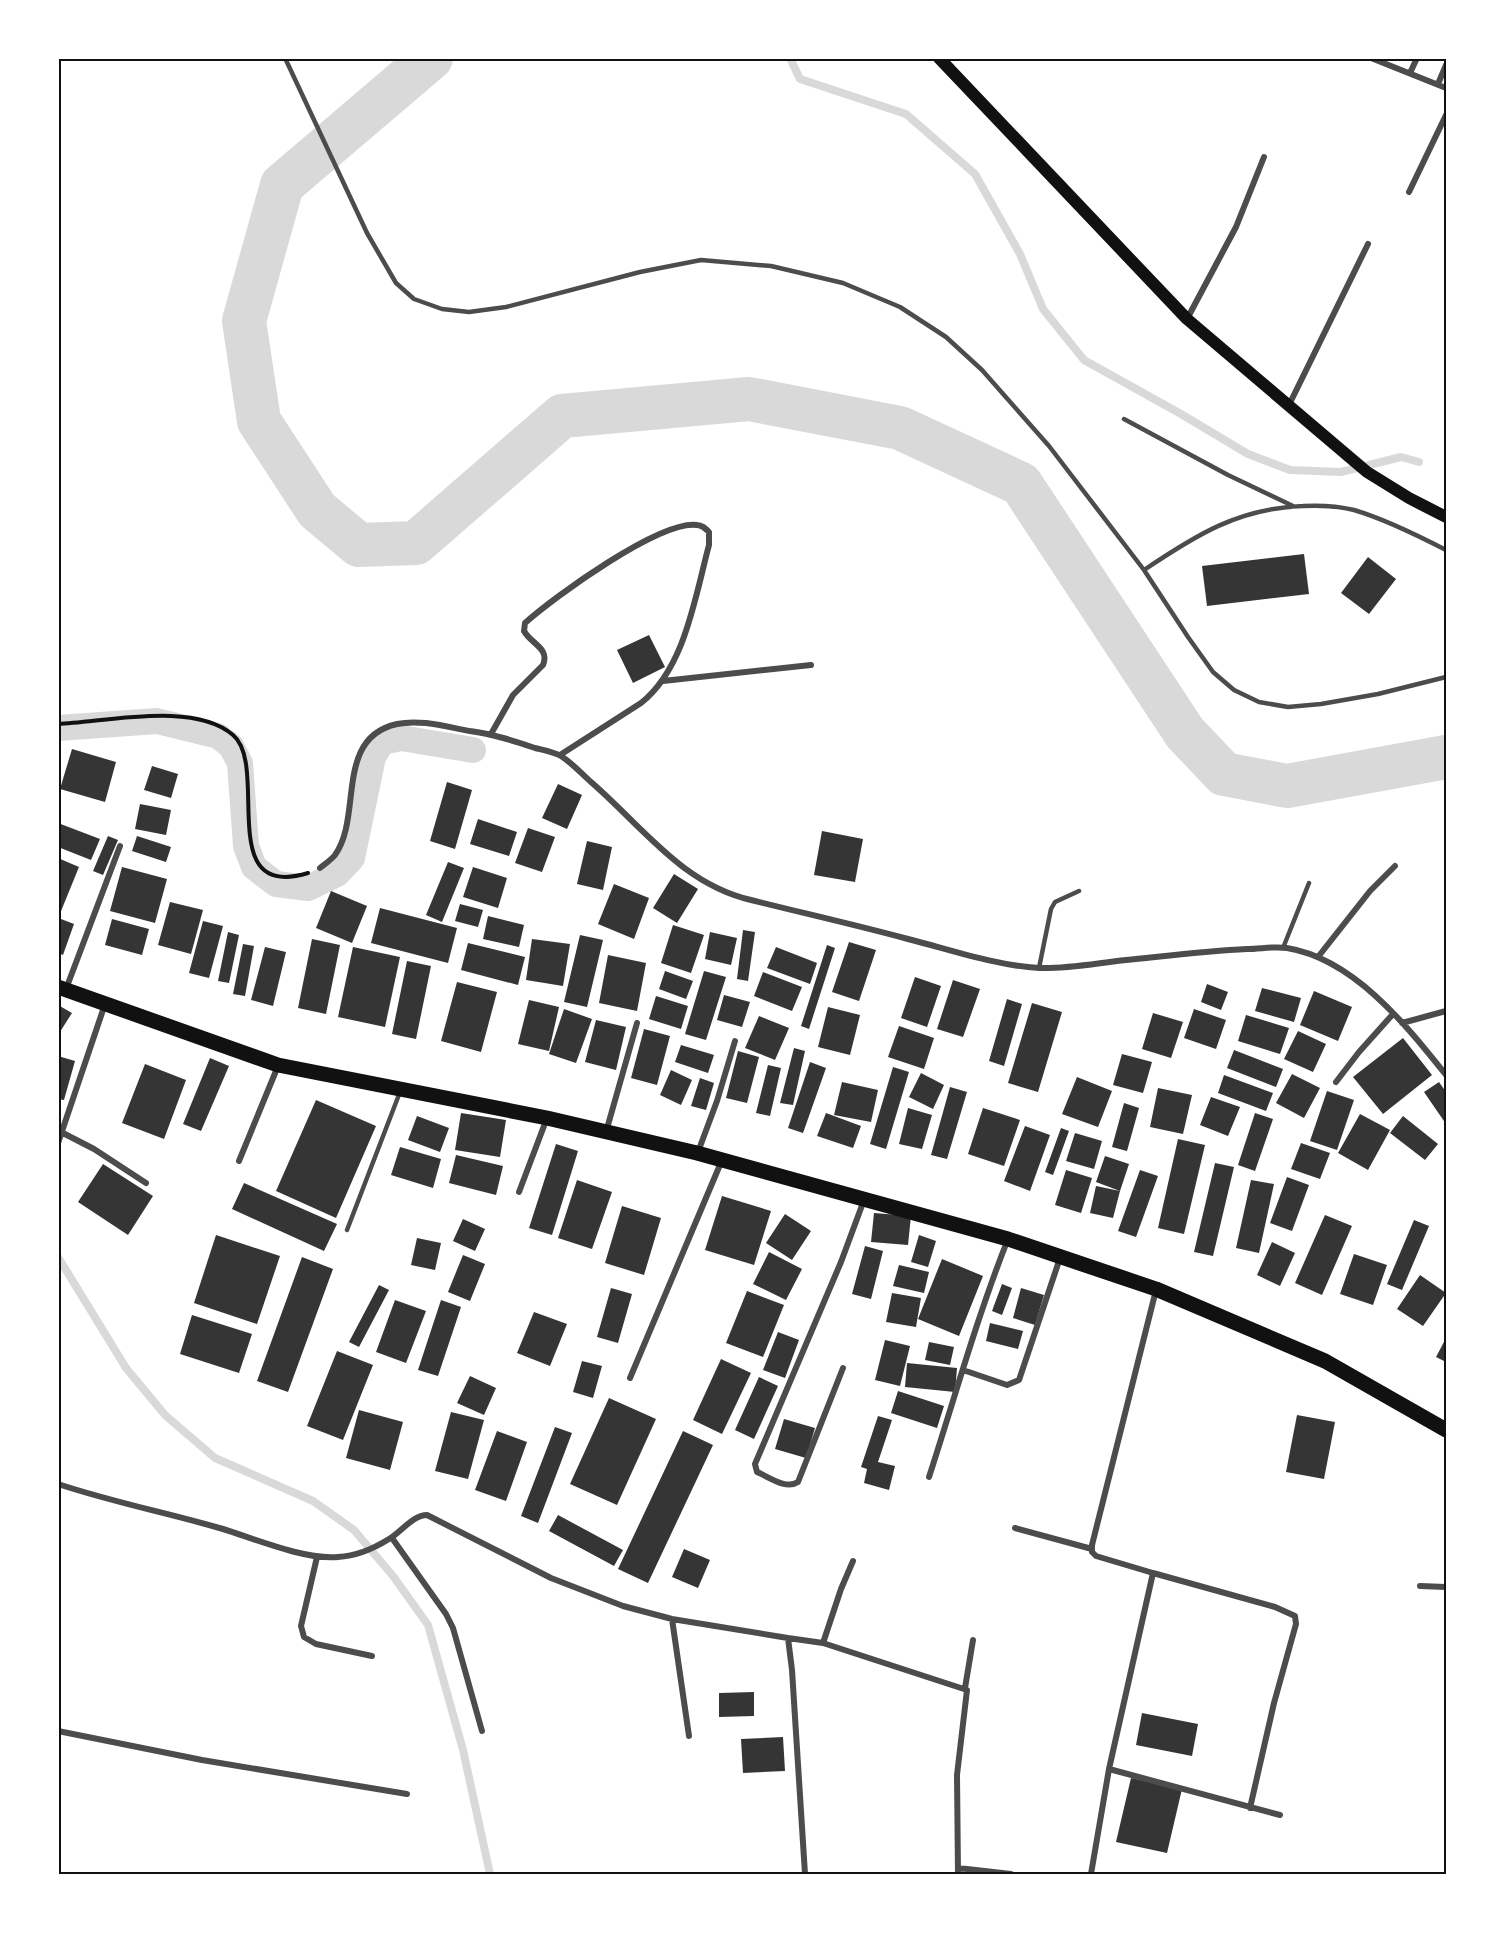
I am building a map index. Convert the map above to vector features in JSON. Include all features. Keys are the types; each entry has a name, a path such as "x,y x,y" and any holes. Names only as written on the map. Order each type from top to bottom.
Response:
{"main road":[{"path":"939,58 1187,319 1367,472 1409,498 1446,517"},
{"path":"62,988 278,1065 547,1118 698,1153 1008,1239 1156,1289 1325,1361 1446,1430"}],"street":[{"path":"1371,58 1446,88"},
{"path":"1410,73 1417,58"},
{"path":"1438,84 1446,65"},
{"path":"1408,192 1446,115"},
{"path":"1187,319 1236,227 1264,157"},
{"path":"1288,406 1368,244"},
{"path":"491,734 513,695 543,665 545,660 543,651 524,631 525,622 551,600 646,540 681,527 695,524 703,526 709,532 709,545 680,648 663,681 653,694 641,703 560,755"},
{"path":"663,681 811,665"},
{"path":"320,868 335,856 343,840 356,764 364,745 376,732 398,724 424,723 491,734 560,755 613,801 657,845 689,872 717,890 748,900 807,912 981,958 1039,968 1090,965 1227,950 1283,948 1318,957 1360,983 1380,999 1446,1075"},
{"path":"62,988 120,846"},
{"path":"1318,957 1370,891 1395,866"},
{"path":"58,1143 105,1004"},
{"path":"1402,1023 1446,1011"},
{"path":"1336,1082 1393,1014"},
{"path":"606,1132 636,1023"},
{"path":"698,1153 735,1041"},
{"path":"239,1161 278,1065"},
{"path":"519,1192 547,1118"},
{"path":"60,1132 94,1149 146,1183"},
{"path":"630,1378 722,1159"},
{"path":"843,1368 798,1482 794,1485 786,1485 757,1472 755,1464 820,1313 864,1199"},
{"path":"929,1477 974,1329 1008,1239"},
{"path":"963,1370 1006,1385 1019,1380 1060,1258"},
{"path":"1156,1289 1092,1549 1096,1556 1275,1607 1295,1616 1296,1624 1274,1703 1251,1808"},
{"path":"58,1484 316,1557 335,1558 359,1555 390,1539 420,1515 427,1515 571,1587 623,1606 672,1619 823,1643 965,1688"},
{"path":"1015,1528 1092,1549"},
{"path":"390,1539 446,1614 453,1628 482,1731"},
{"path":"316,1557 301,1626 304,1637 316,1644 372,1656"},
{"path":"823,1643 853,1561"},
{"path":"1091,1875 1109,1769 1153,1573"},
{"path":"1420,1586 1446,1587"},
{"path":"672,1619 689,1736"},
{"path":"788,1638 805,1875"},
{"path":"973,1640 965,1688 967,1692 957,1775 958,1871 1011,1875"},
{"path":"58,1731 202,1760 406,1794"},
{"path":"1109,1769 1280,1815"}],"lane":[{"path":"285,58 367,233 396,283 414,299 442,309 469,312 506,307 640,272 701,260 771,266 843,283 900,307 946,337 982,370 1049,446 1144,570 1213,672 1234,690 1259,702 1288,707 1321,704 1446,678"},
{"path":"1125,419 1228,475 1293,506"},
{"path":"1144,570 1185,542 1231,519 1261,510 1293,506 1324,505 1354,510 1446,550"},
{"path":"1283,948 1309,883"},
{"path":"1039,968 1051,909 1055,902 1079,891"},
{"path":"348,1230 400,1089"}],"path":[{"path":"58,724 170,716 222,727 234,735 242,747 252,849 260,866 282,876 300,875 320,868"}],"building":[{"path":"1304,554 1309,594 1207,606 1202,566"},
{"path":"1368,557 1396,579 1369,614 1341,593"},
{"path":"649,635 665,667 633,683 617,650"},
{"path":"72,749 116,762 105,802 60,789"},
{"path":"152,766 178,774 171,798 144,790"},
{"path":"447,782 472,790 455,849 430,841"},
{"path":"558,784 582,795 567,829 542,818"},
{"path":"140,804 171,810 166,835 135,829"},
{"path":"478,819 517,832 509,856 470,844"},
{"path":"58,823 100,839 91,860 58,847"},
{"path":"528,828 555,837 542,872 515,863"},
{"path":"822,831 863,839 855,882 814,875"},
{"path":"108,836 118,840 103,875 93,871"},
{"path":"137,836 171,847 166,862 132,851"},
{"path":"587,841 612,847 603,890 577,884"},
{"path":"58,858 79,867 59,916 58,916"},
{"path":"448,862 464,868 442,922 426,915"},
{"path":"122,867 167,879 155,923 110,911"},
{"path":"473,867 507,878 498,908 463,897"},
{"path":"674,874 698,889 677,923 653,908"},
{"path":"614,884 649,898 634,939 598,924"},
{"path":"331,891 367,906 352,943 316,928"},
{"path":"170,902 203,910 191,954 158,945"},
{"path":"460,904 483,910 478,927 455,921"},
{"path":"380,908 457,928 448,963 371,943"},
{"path":"488,916 524,925 519,947 483,939"},
{"path":"61,919 74,924 63,955 58,953 58,926"},
{"path":"112,919 149,929 142,955 105,945"},
{"path":"203,921 223,926 209,978 189,973"},
{"path":"673,925 704,935 691,973 661,963"},
{"path":"743,930 755,932 748,981 737,979"},
{"path":"228,932 239,935 229,983 218,981"},
{"path":"710,932 737,938 731,965 705,959"},
{"path":"580,935 603,940 587,1007 564,1002"},
{"path":"312,939 340,945 326,1014 298,1008"},
{"path":"532,939 570,944 563,986 526,980"},
{"path":"849,942 876,950 859,1001 832,992"},
{"path":"468,943 525,957 518,985 461,970"},
{"path":"243,944 254,946 245,996 233,994"},
{"path":"827,945 835,948 809,1029 801,1026"},
{"path":"265,947 286,952 273,1006 251,1000"},
{"path":"353,947 400,957 385,1027 338,1017"},
{"path":"776,947 817,963 810,984 767,968"},
{"path":"608,955 646,963 637,1011 599,1003"},
{"path":"407,961 431,966 416,1039 392,1034"},
{"path":"665,971 693,981 686,999 659,989"},
{"path":"704,971 726,977 706,1040 685,1034"},
{"path":"763,972 802,987 792,1011 754,996"},
{"path":"915,977 941,986 927,1027 901,1018"},
{"path":"953,980 980,989 963,1037 937,1029"},
{"path":"457,982 497,992 481,1052 441,1041"},
{"path":"1207,984 1228,992 1221,1010 1201,1002"},
{"path":"1262,988 1301,998 1294,1022 1255,1011"},
{"path":"1314,991 1352,1007 1338,1041 1300,1025"},
{"path":"724,995 750,1002 742,1027 717,1020"},
{"path":"656,996 688,1006 681,1029 649,1019"},
{"path":"1007,999 1022,1004 1004,1066 989,1061"},
{"path":"529,1000 559,1007 549,1051 518,1044"},
{"path":"1032,1003 1062,1012 1038,1092 1008,1083"},
{"path":"58,1005 72,1013 58,1035"},
{"path":"828,1007 860,1015 850,1055 818,1047"},
{"path":"564,1009 592,1019 576,1063 549,1054"},
{"path":"1194,1009 1226,1020 1216,1049 1184,1038"},
{"path":"1153,1013 1183,1022 1171,1058 1142,1049"},
{"path":"1246,1015 1289,1028 1280,1054 1238,1041"},
{"path":"759,1016 789,1028 775,1060 745,1048"},
{"path":"596,1020 626,1027 616,1070 585,1062"},
{"path":"899,1026 934,1038 924,1069 888,1057"},
{"path":"644,1029 670,1036 657,1085 631,1078"},
{"path":"1298,1031 1326,1044 1313,1072 1284,1059"},
{"path":"1403,1038 1432,1075 1383,1114 1353,1077"},
{"path":"681,1045 714,1055 708,1073 675,1062"},
{"path":"794,1048 805,1051 793,1105 780,1103"},
{"path":"1234,1050 1283,1069 1276,1087 1227,1068"},
{"path":"738,1051 759,1057 747,1103 726,1098"},
{"path":"1122,1054 1152,1062 1143,1093 1113,1085"},
{"path":"58,1056 75,1061 64,1100 58,1099"},
{"path":"210,1058 229,1066 201,1131 183,1124"},
{"path":"810,1062 826,1068 803,1133 788,1128"},
{"path":"145,1064 186,1080 164,1139 122,1123"},
{"path":"768,1065 781,1068 770,1116 756,1113"},
{"path":"893,1067 909,1072 886,1149 870,1144"},
{"path":"671,1070 692,1080 681,1105 660,1095"},
{"path":"921,1073 944,1085 933,1109 909,1097"},
{"path":"1292,1074 1320,1088 1304,1118 1276,1103"},
{"path":"1224,1075 1273,1093 1266,1111 1218,1093"},
{"path":"1077,1077 1112,1091 1098,1127 1062,1114"},
{"path":"700,1078 714,1083 706,1110 691,1106"},
{"path":"842,1082 878,1090 871,1122 834,1115"},
{"path":"1439,1082 1446,1092 1446,1124 1424,1092"},
{"path":"950,1087 967,1092 947,1159 931,1155"},
{"path":"1158,1088 1192,1095 1183,1134 1150,1127"},
{"path":"1327,1091 1354,1100 1337,1150 1310,1141"},
{"path":"1211,1097 1240,1107 1228,1136 1200,1125"},
{"path":"316,1100 376,1126 336,1218 276,1191"},
{"path":"1124,1103 1139,1108 1127,1151 1112,1147"},
{"path":"908,1108 932,1115 922,1149 899,1144"},
{"path":"983,1108 1020,1120 1004,1166 968,1154"},
{"path":"461,1113 506,1120 500,1157 455,1150"},
{"path":"826,1113 861,1126 853,1148 817,1136"},
{"path":"1255,1113 1273,1119 1255,1171 1238,1165"},
{"path":"1360,1114 1390,1130 1368,1170 1338,1153"},
{"path":"417,1116 449,1128 440,1152 408,1140"},
{"path":"1403,1116 1438,1144 1425,1160 1390,1133"},
{"path":"1025,1126 1050,1135 1030,1191 1004,1181"},
{"path":"1061,1128 1069,1131 1053,1175 1045,1172"},
{"path":"1075,1133 1102,1141 1094,1169 1066,1161"},
{"path":"1178,1139 1205,1145 1184,1234 1158,1228"},
{"path":"1301,1143 1330,1153 1320,1179 1291,1169"},
{"path":"556,1144 578,1151 552,1235 529,1228"},
{"path":"400,1147 441,1159 433,1188 391,1175"},
{"path":"456,1155 503,1166 496,1195 449,1183"},
{"path":"1105,1156 1129,1164 1120,1191 1096,1182"},
{"path":"1215,1163 1234,1167 1213,1256 1194,1252"},
{"path":"103,1164 153,1196 128,1235 78,1202"},
{"path":"1066,1170 1092,1178 1081,1213 1055,1205"},
{"path":"1140,1170 1158,1176 1136,1237 1118,1231"},
{"path":"1287,1177 1309,1185 1292,1231 1270,1223"},
{"path":"577,1180 612,1192 592,1249 558,1238"},
{"path":"1251,1180 1274,1184 1259,1253 1236,1248"},
{"path":"244,1183 337,1224 324,1251 232,1209"},
{"path":"1096,1186 1120,1191 1113,1218 1090,1213"},
{"path":"722,1196 771,1211 754,1265 705,1250"},
{"path":"622,1206 661,1218 644,1275 605,1263"},
{"path":"874,1213 911,1216 908,1245 871,1242"},
{"path":"785,1214 811,1231 792,1260 766,1243"},
{"path":"1325,1215 1352,1226 1322,1295 1295,1283"},
{"path":"463,1219 485,1229 475,1251 453,1241"},
{"path":"1414,1220 1429,1226 1402,1290 1387,1284"},
{"path":"216,1235 280,1256 257,1324 194,1303"},
{"path":"919,1235 936,1241 928,1267 911,1262"},
{"path":"417,1238 441,1243 435,1270 411,1265"},
{"path":"1272,1242 1295,1253 1280,1286 1257,1275"},
{"path":"865,1246 883,1251 871,1299 852,1294"},
{"path":"769,1252 802,1269 786,1300 753,1284"},
{"path":"1354,1254 1387,1265 1373,1305 1340,1294"},
{"path":"463,1255 485,1264 470,1301 448,1292"},
{"path":"302,1257 333,1269 288,1392 257,1381"},
{"path":"942,1259 983,1276 959,1336 918,1319"},
{"path":"899,1265 929,1272 924,1293 893,1286"},
{"path":"1420,1275 1446,1293 1423,1326 1397,1309"},
{"path":"1002,1284 1012,1288 1002,1315 992,1311"},
{"path":"379,1285 389,1290 359,1347 349,1342"},
{"path":"611,1288 632,1294 618,1343 597,1337"},
{"path":"1021,1288 1044,1295 1035,1325 1013,1318"},
{"path":"747,1291 784,1305 763,1357 726,1343"},
{"path":"892,1293 921,1298 916,1327 886,1322"},
{"path":"395,1300 426,1311 406,1363 376,1352"},
{"path":"441,1300 461,1307 438,1376 418,1370"},
{"path":"534,1312 567,1324 550,1366 517,1353"},
{"path":"192,1315 252,1334 239,1373 180,1354"},
{"path":"990,1323 1023,1331 1018,1349 986,1341"},
{"path":"778,1332 799,1340 785,1378 763,1370"},
{"path":"1446,1338 1446,1362 1436,1357"},
{"path":"885,1340 910,1346 900,1386 875,1380"},
{"path":"929,1342 954,1347 950,1365 925,1360"},
{"path":"337,1351 373,1365 343,1440 307,1426"},
{"path":"721,1359 751,1373 722,1434 693,1420"},
{"path":"582,1361 602,1366 593,1398 573,1392"},
{"path":"907,1363 957,1368 955,1392 905,1387"},
{"path":"470,1376 496,1388 484,1415 457,1403"},
{"path":"759,1377 778,1386 754,1439 735,1430"},
{"path":"898,1391 944,1406 937,1428 891,1413"},
{"path":"609,1398 656,1419 617,1505 570,1484"},
{"path":"359,1410 403,1422 390,1470 346,1458"},
{"path":"451,1412 484,1420 468,1479 435,1471"},
{"path":"1297,1415 1335,1422 1324,1479 1286,1472"},
{"path":"878,1416 892,1420 878,1462 895,1466 889,1490 864,1483 867,1469 861,1467"},
{"path":"784,1419 815,1428 806,1458 775,1449"},
{"path":"555,1427 572,1433 538,1523 521,1516"},
{"path":"497,1431 527,1442 506,1501 475,1490"},
{"path":"683,1431 713,1445 648,1583 618,1569"},
{"path":"558,1515 623,1550 614,1566 549,1531"},
{"path":"684,1549 710,1560 698,1588 672,1577"},
{"path":"754,1692 754,1716 719,1717 719,1693"},
{"path":"1142,1713 1198,1724 1192,1756 1136,1745"},
{"path":"783,1737 785,1771 743,1773 741,1739"},
{"path":"1131,1778 1182,1789 1167,1853 1116,1842"}],"waterway":[{"path":"431,58 282,185 244,321 259,421 317,510 359,545 416,543 562,416 749,399 900,428 1021,484 1185,733 1224,774 1287,786 1446,757"},
{"path":"790,58 800,79 906,114 975,174 1020,254 1043,309 1084,360 1248,454 1290,470 1341,472 1401,457 1419,462"},
{"path":"58,728 157,721 218,736 231,746 240,763 246,846 254,867 276,884 308,888 337,874 352,858 373,757 382,742 401,738 473,750"},
{"path":"58,1257 126,1368 165,1415 215,1458 313,1501 354,1530 393,1576 428,1625 463,1750 490,1874"}]}
